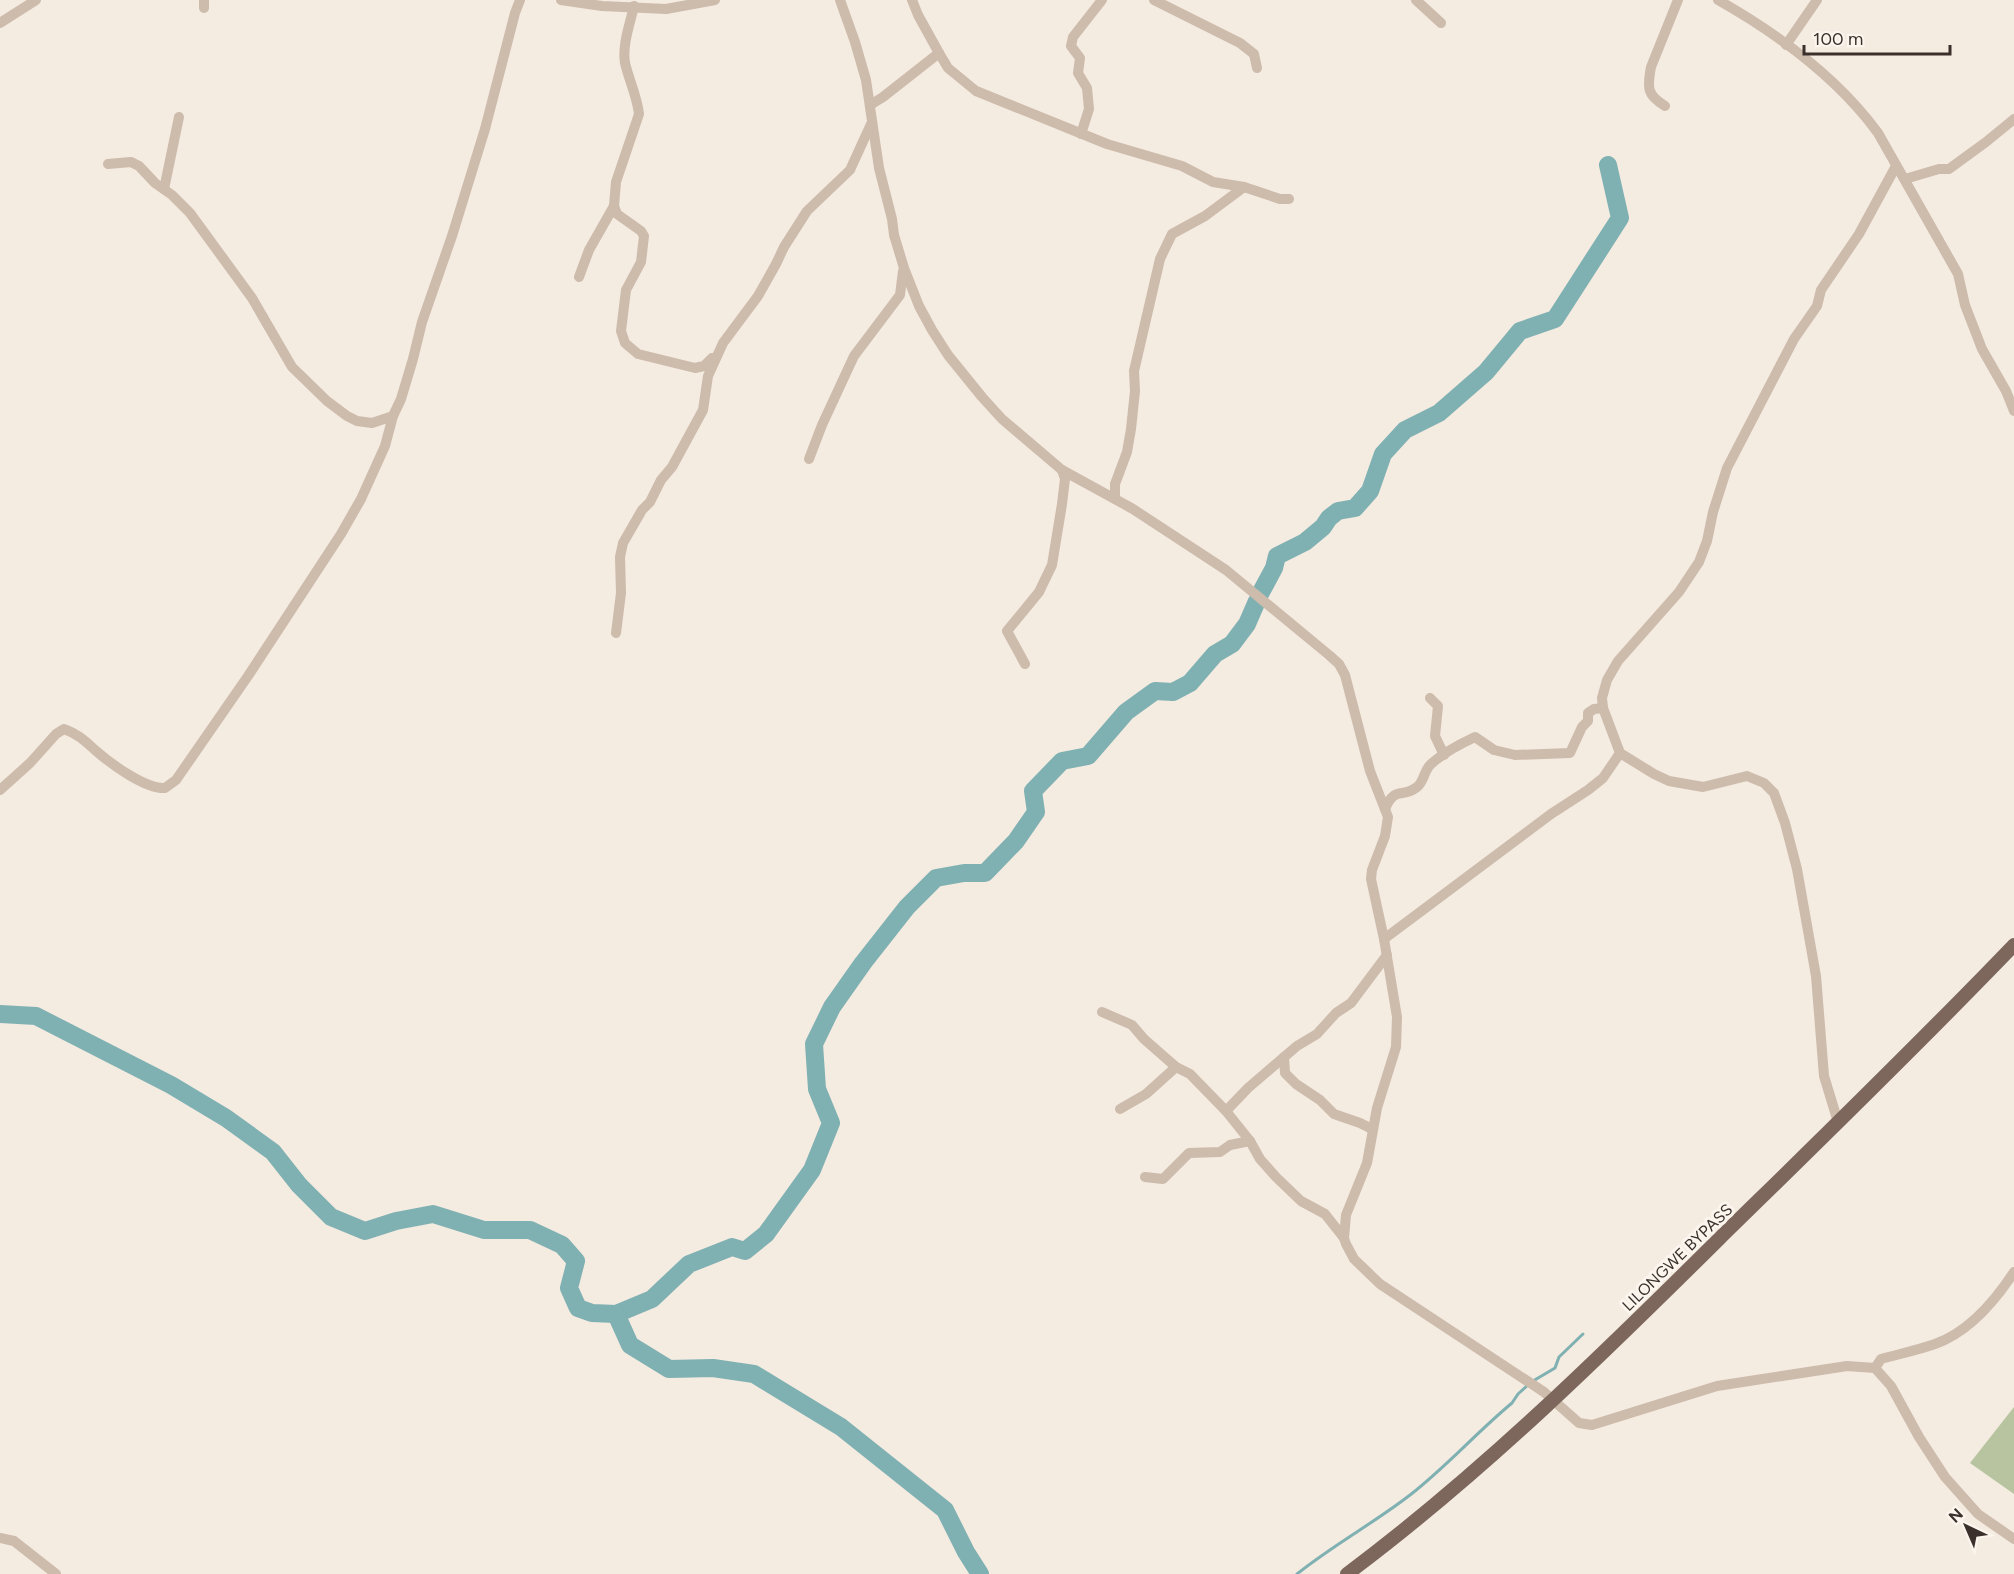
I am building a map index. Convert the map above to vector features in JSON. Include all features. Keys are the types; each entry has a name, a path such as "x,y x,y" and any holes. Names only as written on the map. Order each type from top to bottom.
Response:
{"main road":[{"name":"LILONGWE BYPASS","path":"1347,1574 1456,1486 1554,1400 1838,1122 2014,945"}],"street":[{"path":"0,23 36,0"},
{"path":"0,790 30,763 56,734 64,729 82,738 105,758 150,786 165,788 171,785 248,676 341,534 361,499 385,446 485,129 520,0"},
{"path":"561,0 602,6 628,4 666,9 715,0"},
{"path":"840,0 861,62 879,168 904,268 919,306 932,330 963,375 1002,419 1062,470 1133,509 1226,570 1339,663 1345,675 1370,771 1388,817 1371,879 1397,1017 1396,1047 1372,1129 1367,1163 1346,1215 1344,1238"},
{"path":"912,0 948,68 976,91 1107,144 1182,166 1214,182 1244,187 1280,199 1289,199"},
{"path":"1082,134 1089,109 1086,88 1078,73 1080,58 1071,46 1073,37 1102,0"},
{"path":"1154,0 1240,42 1254,54 1257,68"},
{"path":"1416,0 1441,23"},
{"path":"1665,106 1653,99 1648,90 1648,78 1650,67 1678,0"},
{"path":"1718,0 1786,45 1841,90 1878,133 1958,274 1965,305 1982,350 2006,391 2014,411"},
{"path":"1786,45 1817,0"},
{"path":"579,277 589,250 614,206 616,182 639,114 624,53 628,4"},
{"path":"870,105 883,98 939,53"},
{"path":"164,189 179,117"},
{"path":"1905,179 1939,169 1949,169 2014,119"},
{"path":"614,206 617,214 641,231 644,236 641,262 626,290 621,331 625,343 638,354 695,368 704,366 708,364 758,296 784,247 807,211 850,170 872,122"},
{"path":"108,164 131,162 179,201 252,297 291,367 327,401 357,421 372,423 393,416"},
{"path":"1838,1122 1824,1076 1815,976 1797,868 1774,793 1764,783 1747,776 1703,787 1669,781 1654,774 1620,753 1603,708 1602,698 1607,680 1617,661 1679,592 1699,562 1707,541 1726,468 1794,339 1817,306 1821,290 1859,234 1896,166"},
{"path":"1115,499 1115,484 1127,452 1131,429 1135,391 1134,371 1160,259 1172,234 1205,216 1244,187"},
{"path":"810,459 822,425 854,356 900,295 904,268"},
{"path":"616,633 621,593 620,557 623,543 642,510 650,502 661,480 672,467 703,410 708,376 723,343"},
{"path":"1025,664 1007,631 1039,592 1052,565 1065,479 1062,470"},
{"path":"1430,698 1438,706 1435,736 1444,755"},
{"path":"1385,809 1389,798 1399,792 1408,793 1419,786 1429,765 1475,737 1494,750 1515,755 1570,753 1581,727 1588,721 1588,713 1594,709 1603,708"},
{"path":"1384,939 1551,814 1596,784 1611,768 1620,753"},
{"path":"1226,1111 1248,1088 1297,1046 1317,1034 1335,1013 1351,1003 1387,956"},
{"path":"1102,1012 1132,1025 1144,1039 1176,1067 1190,1074 1226,1111 1250,1141 1260,1159 1290,1192 1325,1214 1344,1238 1354,1259 1380,1284 1531,1383 1579,1423 1592,1425 1717,1386 1847,1366 1875,1368 1891,1386 1919,1437 1945,1477 1978,1514 2014,1539"},
{"path":"1284,1057 1285,1072 1296,1084 1320,1100 1334,1114 1372,1129"},
{"path":"1120,1109 1146,1094 1176,1067"},
{"path":"1145,1177 1163,1179 1189,1153 1220,1152 1230,1145 1250,1141"},
{"path":"1875,1368 1881,1359 1936,1343 1953,1335 1983,1312 2014,1272"},
{"path":"0,1538 14,1541 56,1574"}],"green space":[{"path":"2014,1407 2014,1494 1970,1463"}],"waterway":[{"path":"1260,594 1274,568 1277,556 1305,542 1338,511 1355,508 1370,491 1383,454 1405,430 1439,413 1486,372 1520,331 1555,319 1620,218 1608,165"},
{"path":"0,1014 36,1016 171,1085 226,1118 273,1152 299,1185 331,1217 365,1231 396,1221 433,1214 484,1230 530,1230 562,1245 576,1261 569,1288 578,1308 592,1313 616,1314 652,1299 689,1264 732,1247 745,1251 766,1234 812,1170 831,1123 817,1089 814,1044 832,1007 863,963 907,907 936,878 964,873 985,873 1016,841 1036,812 1033,791 1062,761 1088,756 1126,712 1155,691 1173,692 1190,683 1215,654 1232,644 1247,624 1257,601"},
{"path":"616,1314 630,1345 669,1369 713,1368 754,1374 841,1427 945,1510 980,1574"},
{"path":"1533,1381 1555,1368 1559,1357 1583,1334"},
{"path":"1297,1574 1423,1484 1512,1403 1528,1385"}]}
